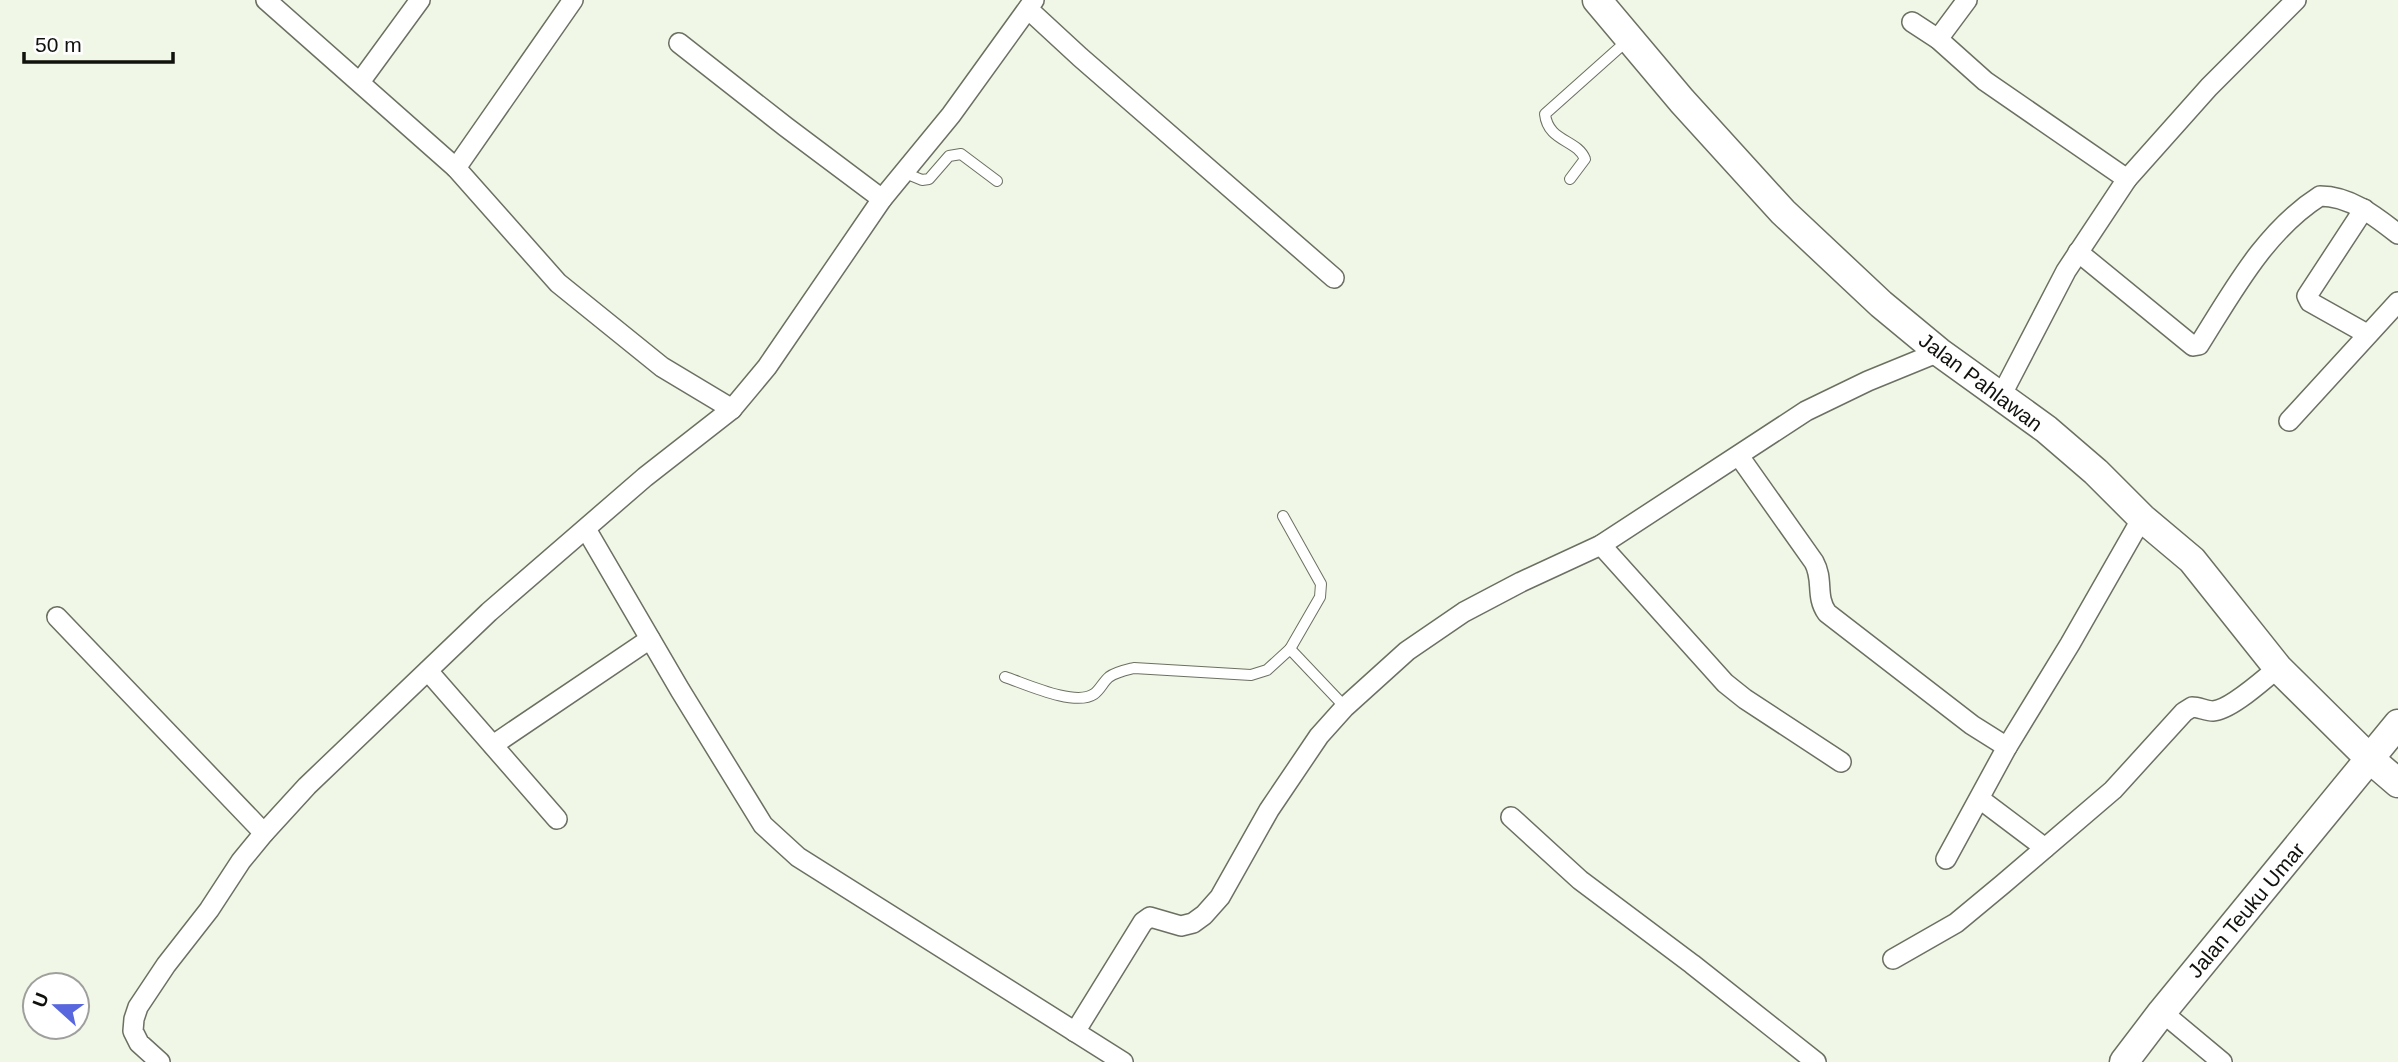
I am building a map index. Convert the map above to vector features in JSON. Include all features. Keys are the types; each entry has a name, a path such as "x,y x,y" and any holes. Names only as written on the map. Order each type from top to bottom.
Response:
{"main road":[{"name":"Jalan Pahlawan","path":"1597,0 1629,40 1783,212 1881,304 1938,352 2046,429 2192,560 2278,668 2398,783"},
{"name":"Jalan Teuku Umar","path":"2124,1062 2398,724"}],"street":[{"path":"265,0 456,168 558,283 662,367 732,409"},
{"path":"360,82 420,0"},
{"path":"456,168 573,0"},
{"path":"1938,39 1967,0"},
{"path":"2001,396 2066,271 2127,179 2209,87 2296,0"},
{"path":"160,1062 139,1043 134,1031 138,1007 166,965 209,910 240,861 307,786 489,612 645,477 732,409 767,367 882,199 951,115 1028,4 1080,57 1334,278"},
{"path":"1912,22 1938,39 1985,81 2127,179"},
{"path":"679,43 882,199"},
{"path":"2078,252 2193,346 2199,345 2256,256 2311,201 2320,196 2332,196 2364,209 2398,234"},
{"path":"2364,209 2307,296 2310,302 2367,334"},
{"path":"2289,421 2398,302"},
{"path":"1074,1032 1143,922 1150,917 1181,926 1193,923 1220,897 1269,810 1320,736 1345,707 1407,652 1464,612 1601,545 1806,411 1938,352"},
{"path":"1740,456 1814,562 1819,572 1821,605 1827,612 1972,725 2007,747"},
{"path":"1946,859 2007,747 2070,644 2142,517"},
{"path":"586,529 763,825 780,842 810,864 1123,1062"},
{"path":"1601,545 1725,683 1842,762"},
{"path":"57,617 264,833"},
{"path":"493,745 650,639"},
{"path":"1893,959 1956,923 2045,848 2113,790 2184,712 2192,707 2213,711 2219,709 2238,699 2278,668"},
{"path":"428,671 557,819"},
{"path":"1980,799 2045,848"},
{"path":"1511,817 1580,880 1816,1062"},
{"path":"2162,1012 2222,1062"}],"lane":[{"path":"1570,179 1586,159 1583,152 1551,130 1546,123 1545,114 1629,40"},
{"path":"905,173 922,180 929,179 949,156 961,154 997,181"},
{"path":"1005,677 1072,699 1095,694 1109,677 1135,668 1251,675 1267,670 1290,649 1322,590 1283,516"},
{"path":"1290,649 1345,707"}]}
